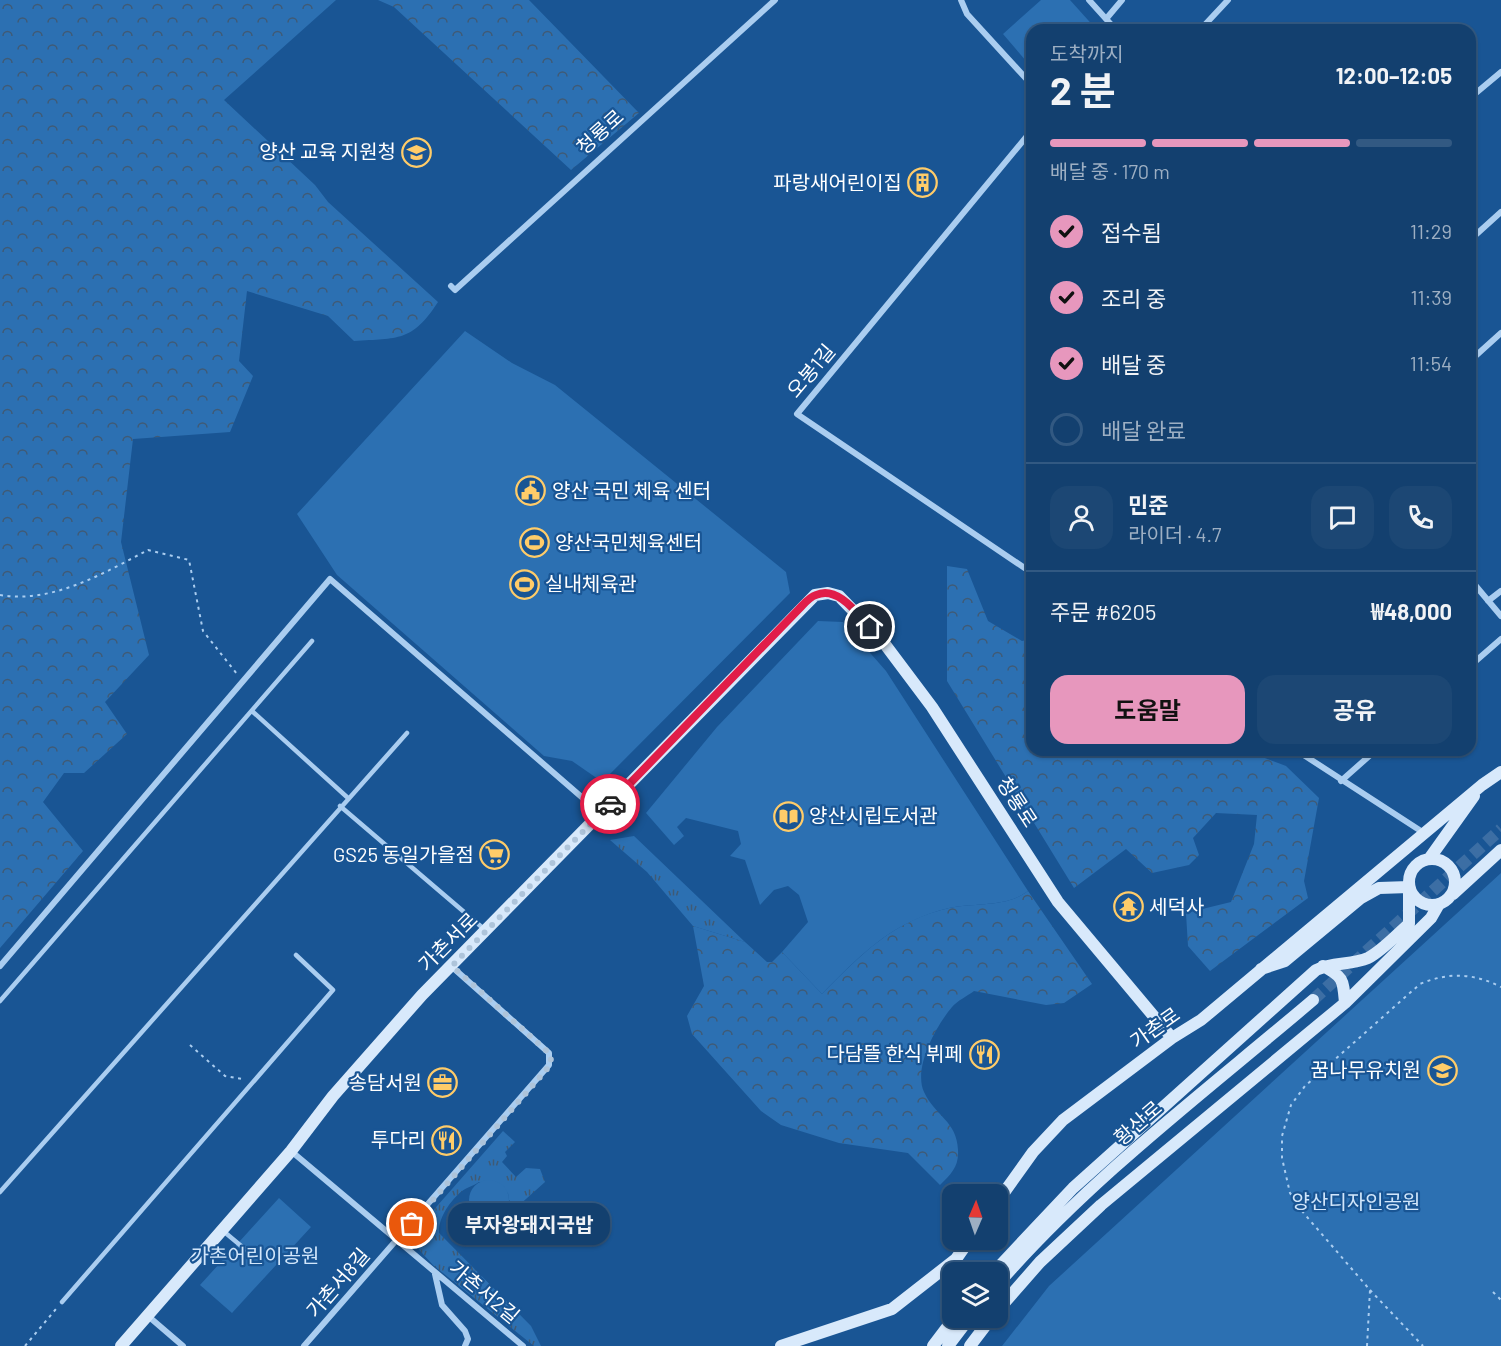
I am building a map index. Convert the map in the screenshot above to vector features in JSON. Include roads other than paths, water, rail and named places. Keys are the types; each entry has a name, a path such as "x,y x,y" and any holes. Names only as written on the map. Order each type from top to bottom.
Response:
{"main road":[{"name":"가촌서로","path":"122,1346 291,1151 333,1096 452,966 798,610 816,595 828,592"},
{"name":"청룡로","path":"828,592 839,596 881,639 932,707 1058,902 1172,1038"},
{"path":"1003,1262 1073,1188 1323,966 1366,959 1409,924 1409,880 1415,866 1429,859 1482,784 1501,772"},
{"name":"가촌로","path":"1008,1187 1033,1152 1063,1120 1172,1038 1201,1020 1482,784"},
{"path":"1008,1299 1040,1262 1101,1205 1345,1003 1431,918 1440,904 1501,850"},
{"path":"1429,859 1444,862 1454,873 1455,888 1452,895"},
{"path":"1409,887 1418,900 1432,905 1440,904"},
{"path":"1261,969 1285,961 1361,898 1379,888 1409,887"},
{"path":"1323,966 1339,974 1343,982 1345,1003"},
{"name":"황산로","path":"1008,1274 1062,1217 1313,1000"},
{"path":"781,1346 892,1309 956,1259 962,1250"},
{"path":"933,1346 947,1328"},
{"path":"948,1346 962,1328"},
{"path":"970,1346 984,1328"}],"street":[{"name":"청룡로","path":"451,286 455,290 775,0"},
{"path":"961,0 967,14 1026,78"},
{"path":"1089,0 1111,24"},
{"path":"1106,19 1122,0"},
{"path":"1206,24 1228,0"},
{"path":"1476,93 1500,74"},
{"name":"오봉1길","path":"1026,137 796,414 1026,569"},
{"path":"1476,235 1501,212"},
{"path":"1476,356 1501,333"},
{"path":"0,966 330,579 601,813"},
{"path":"1476,586 1501,616"},
{"path":"1488,601 1501,591"},
{"path":"1476,661 1501,639"},
{"path":"1305,756 1424,833"},
{"path":"1341,781 1369,756"},
{"path":"397,1241 547,1069 551,1060 549,1053 452,966"},
{"name":"가촌서2길","path":"291,1151 523,1346"},
{"name":"가촌서8길","path":"304,1346 397,1241"},
{"path":"435,1273 442,1305 465,1331 468,1339 465,1346"},
{"path":"148,1316 183,1346"}],"lane":[{"path":"0,1001 312,641"},
{"path":"252,711 348,798"},
{"path":"0,1192 407,733"},
{"path":"340,806 486,931"},
{"path":"62,1302 333,990 296,955"},
{"path":"222,1230 246,1250"}],"tunnel":[{"path":"1313,1000 1501,829"}],"place":[{"name":"양산 교육 지원청","path":"417,152"},
{"name":"파랑새어린이집","path":"923,183"},
{"name":"양산 국민 체육 센터","path":"531,491"},
{"name":"양산국민체육센터","path":"534,543"},
{"name":"실내체육관","path":"524,584"},
{"name":"양산시립도서관","path":"788,816"},
{"name":"GS25 동일가을점","path":"495,855"},
{"name":"세덕사","path":"1128,907"},
{"name":"다담뜰 한식 뷔페","path":"984,1054"},
{"name":"꿈나무유치원","path":"1442,1070"},
{"name":"송담서원","path":"443,1083"},
{"name":"투다리","path":"447,1140"},
{"name":"부자왕돼지국밥","path":"412,1224"}],"park label":[{"name":"양산디자인공원","path":"1356,1202"},
{"name":"가촌어린이공원","path":"255,1256"}]}
